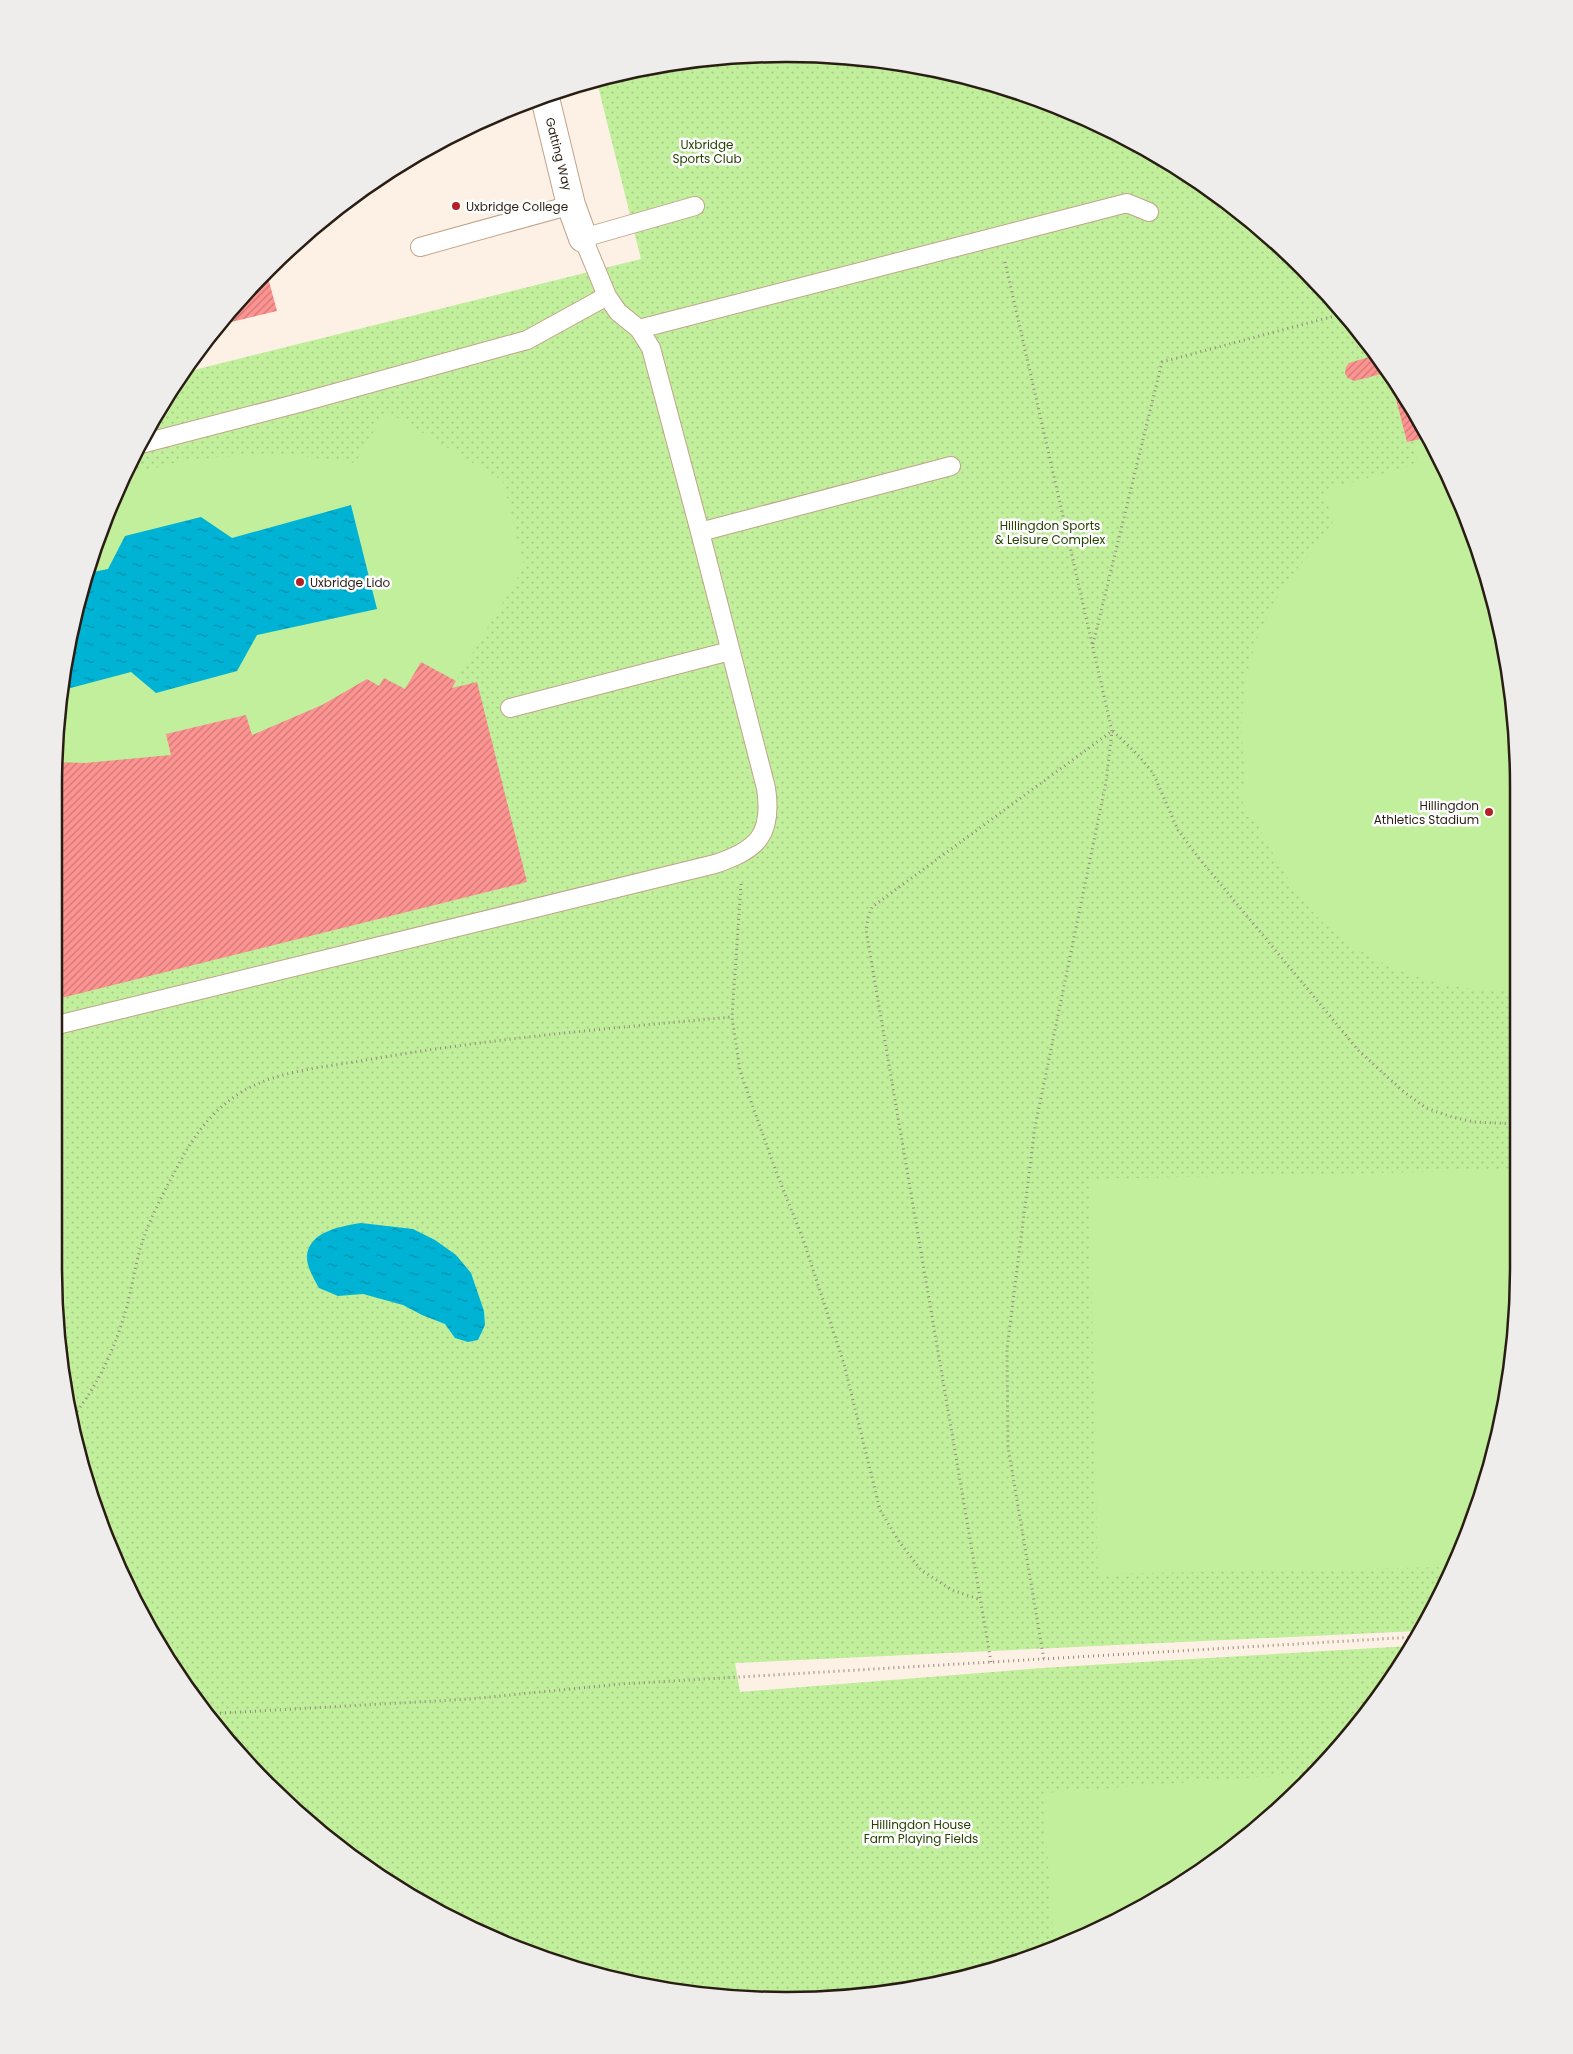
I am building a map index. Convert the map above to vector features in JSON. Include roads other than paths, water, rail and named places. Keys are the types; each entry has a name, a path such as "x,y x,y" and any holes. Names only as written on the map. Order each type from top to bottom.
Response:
{"street":[{"name":"Gatting Way","path":"546,104 571,205 583,238"}],"lane":[{"path":"639,329 1127,204 1148,212"},
{"path":"420,247 571,205"},
{"path":"62,1024 715,864 741,854 762,835 767,822 768,801 651,348 639,329 618,312 607,296 583,238 695,206"},
{"path":"150,442 527,340 607,296"},
{"path":"700,532 951,466"},
{"path":"510,708 730,651"}],"water":[{"path":"351,505 377,609 257,635 237,671 156,693 131,672 70,688 76,645 96,571 108,569 125,536 201,517 232,538"},
{"path":"361,1223 413,1229 435,1240 456,1255 471,1273 484,1311 485,1325 478,1340 468,1342 455,1338 445,1324 403,1305 363,1294 338,1296 319,1288 308,1264 307,1255 309,1247 314,1240 328,1231"}],"place":[{"name":"Uxbridge College","path":"456,206"},
{"name":"Uxbridge Lido","path":"300,582"},
{"name":"Hillingdon Athletics Stadium","path":"1489,812"}],"park label":[{"name":"Uxbridge Sports Club","path":"707,151"},
{"name":"Hillingdon Sports & Leisure Complex","path":"1050,532"},
{"name":"Hillingdon House Farm Playing Fields","path":"921,1831"}]}
